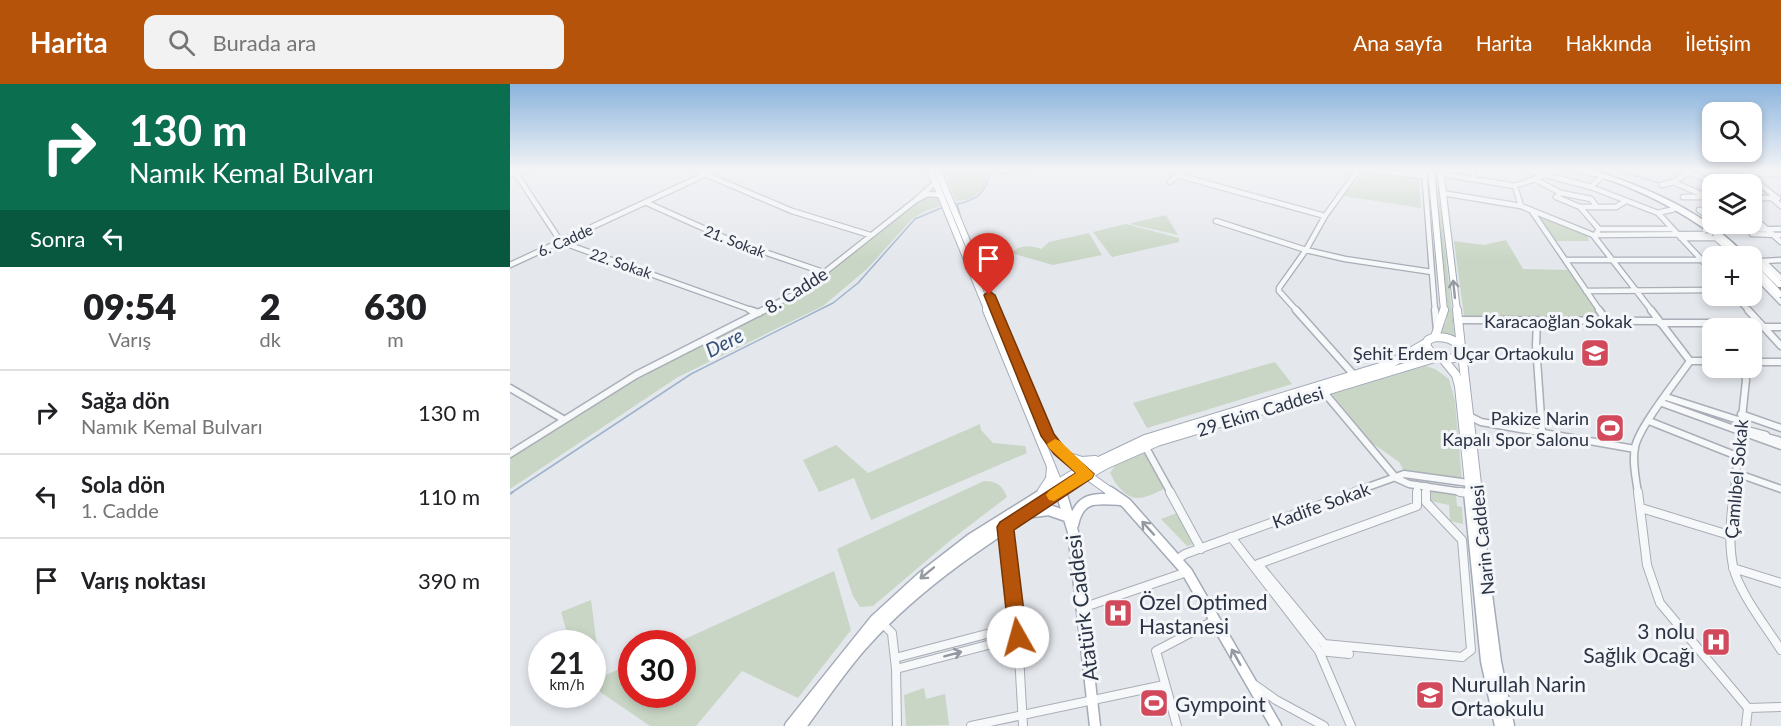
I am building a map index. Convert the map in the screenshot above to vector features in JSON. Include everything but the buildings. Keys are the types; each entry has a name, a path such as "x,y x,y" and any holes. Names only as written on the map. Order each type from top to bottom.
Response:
{"highway":[{"path":"1661,199 1679,207 1716,232 1731,246"},
{"path":"1669,199 1710,222 1739,246"},
{"path":"1762,267 1781,285"},
{"path":"1762,276 1781,294"}],"main road":[{"path":"944,199 950,207"},
{"path":"947,199 1048,436 1083,472 1122,500 1187,572 1276,726"},
{"path":"1434,199 1445,302 1436,335 1450,338 1462,350"},
{"name":"Narin Caddesi","path":"1443,199 1478,494 1482,557 1496,662 1509,726"},
{"name":"Atatürk Caddesi","path":"950,207 1060,487 1073,532 1095,726"},
{"name":"29 Ekim Caddesi","path":"1083,472 1100,459 1145,439 1390,364 1436,335"},
{"name":"Narin Caddesi","path":"1426,342 1427,349 1440,358 1456,375 1459,386 1485,667 1500,726"},
{"name":"29 Ekim Caddesi","path":"1083,472 1145,446 1323,391 1440,358 1457,358 1462,350"},
{"path":"1064,455 1082,460 1100,459"},
{"path":"1109,462 1101,475 1110,490"},
{"path":"1037,496 1050,479 1051,465"},
{"path":"956,555 1025,514 1083,472"},
{"path":"790,726 879,623 956,555 1037,496 1060,487"},
{"path":"1073,532 1075,514 1083,503 1094,498 1122,500"},
{"path":"1025,514 1049,510 1069,518"},
{"path":"801,726 879,623"}],"street":[{"path":"531,199 561,242"},
{"name":"6. Cadde","path":"510,265 653,199"},
{"path":"762,199 792,211 870,235"},
{"path":"1263,199 1325,216"},
{"path":"1337,199 1279,291 1354,375"},
{"path":"1427,199 1436,335"},
{"path":"1478,199 1521,206 1594,235 1716,238 1725,246"},
{"path":"1519,199 1521,206"},
{"path":"1561,199 1580,207 1616,207 1626,201"},
{"path":"1591,199 1598,207"},
{"path":"1621,199 1658,213 1702,260"},
{"path":"1656,199 1674,209 1658,213"},
{"name":"8. Cadde","path":"510,454 636,375 801,291 916,200"},
{"name":"21. Sokak","path":"647,202 732,242 826,273"},
{"path":"1580,207 1599,229 1672,229"},
{"path":"1531,210 1606,321"},
{"path":"1701,210 1699,210 1702,212"},
{"path":"1216,221 1345,259 1432,272"},
{"path":"1762,225 1781,242"},
{"path":"1594,235 1599,229"},
{"path":"1679,236 1708,232 1781,229"},
{"path":"1762,230 1781,235"},
{"path":"1594,235 1690,361 1702,362"},
{"name":"22. Sokak","path":"561,242 759,313"},
{"path":"1565,260 1702,260"},
{"path":"1781,260 1763,261 1781,278"},
{"path":"1762,282 1781,302"},
{"path":"1586,291 1702,290"},
{"path":"1744,306 1755,318"},
{"name":"Karacaoğlan Sokak","path":"1457,320 1702,324"},
{"path":"1537,321 1536,345 1542,431"},
{"name":"Karacaoğlan Sokak","path":"1762,325 1781,327"},
{"path":"1762,326 1781,346"},
{"path":"1690,361 1649,421 1635,449 1634,461 1647,565 1660,603 1748,708 1746,726"},
{"path":"1762,362 1781,362"},
{"name":"Çamlıbel Sokak","path":"1746,378 1729,535 1733,567 1751,604 1781,651"},
{"path":"510,388 563,419"},
{"path":"1323,391 1396,478 1420,486 1469,488"},
{"path":"1664,400 1722,425 1781,428"},
{"path":"1664,400 1781,439"},
{"path":"1469,420 1635,449"},
{"path":"1649,421 1737,456"},
{"path":"1740,425 1781,446"},
{"path":"1145,446 1201,549"},
{"path":"1736,473 1781,489"},
{"name":"Kadife Sokak","path":"1176,560 1231,537 1404,474 1469,488"},
{"path":"1420,486 1426,502 1462,540 1471,650 1462,657 1324,644 1258,564 1417,506 1420,486"},
{"path":"1641,508 1729,535"},
{"path":"1005,527 1018,637 1023,726"},
{"path":"1231,537 1319,651 1351,726"},
{"path":"1733,567 1781,584"},
{"path":"1082,608 1187,572"},
{"path":"1177,726 1156,651 1215,620"},
{"path":"879,623 892,633 896,669 897,726"},
{"path":"895,658 1017,626"},
{"path":"896,669 1018,637"},
{"path":"1319,651 1349,654"},
{"path":"1247,679 1276,700 1324,726"},
{"path":"971,726 1023,712 1092,701 1164,685"},
{"path":"1748,708 1781,707"}],"green space":[{"path":"922,199 938,199 941,206 927,210 912,219 867,269 823,306 678,377 510,489 510,457 636,376 801,293"},
{"path":"1362,199 1420,199 1421,208"},
{"path":"1437,199 1439,199 1455,338 1439,333 1446,322 1448,310"},
{"path":"1166,215 1178,235 1130,224 1132,223"},
{"path":"1538,216 1587,234 1589,241 1556,241"},
{"path":"1126,224 1179,238 1179,242 1112,257 1093,232"},
{"path":"1089,233 1102,255 1053,265 1011,253 1025,246 1041,249 1049,242"},
{"path":"1506,240 1523,269 1569,270 1602,318 1464,316 1454,241 1484,245"},
{"path":"1275,362 1292,384 1147,428 1133,403"},
{"path":"1426,366 1435,369 1449,379 1455,401 1462,481 1405,473 1399,462 1372,443 1332,394"},
{"path":"980,424 981,430 993,443 1025,446 1027,453 871,520 854,478 819,492 803,460 836,445 868,473"},
{"path":"1143,450 1164,489 1139,498 1123,491 1110,473 1115,466"},
{"path":"984,481 998,484 1007,497 952,539 873,606 860,607 853,596 837,549"},
{"path":"1429,490 1456,495 1457,506 1462,507 1463,524 1450,521 1449,505 1430,501"},
{"path":"1177,513 1194,544 1187,546 1161,519"},
{"path":"834,571 851,630 798,698 742,671 696,726 650,726 624,708 696,708 696,634"},
{"path":"591,600 595,630 566,630 561,612"},
{"path":"618,670 618,704 606,696 606,675"},
{"path":"924,688 926,699 945,694 949,725 906,726 904,695"}],"waterway":[{"path":"961,218 957,204 973,199"},
{"name":"Dere","path":"511,493 691,374 833,303 858,283 915,219 941,208"},
{"path":"965,228 998,307"}],"slow traffic":[{"path":"1054,495 1087,474 1080,470 1055,444"}],"place":[{"name":"Şehit Erdem Uçar Ortaokulu","path":"1595,353"},
{"name":"Pakize Narin Kapalı Spor Salonu","path":"1610,428"},
{"name":"Özel Optimed Hastanesi","path":"1118,613"},
{"name":"3 nolu Sağlık Ocağı","path":"1716,642"},
{"name":"Nurullah Narin Ortaokulu","path":"1430,695"},
{"name":"Gympoint","path":"1154,703"}],"route":[{"path":"989,295 1048,436 1059,450 1087,474 1005,527 1018,637"}]}
